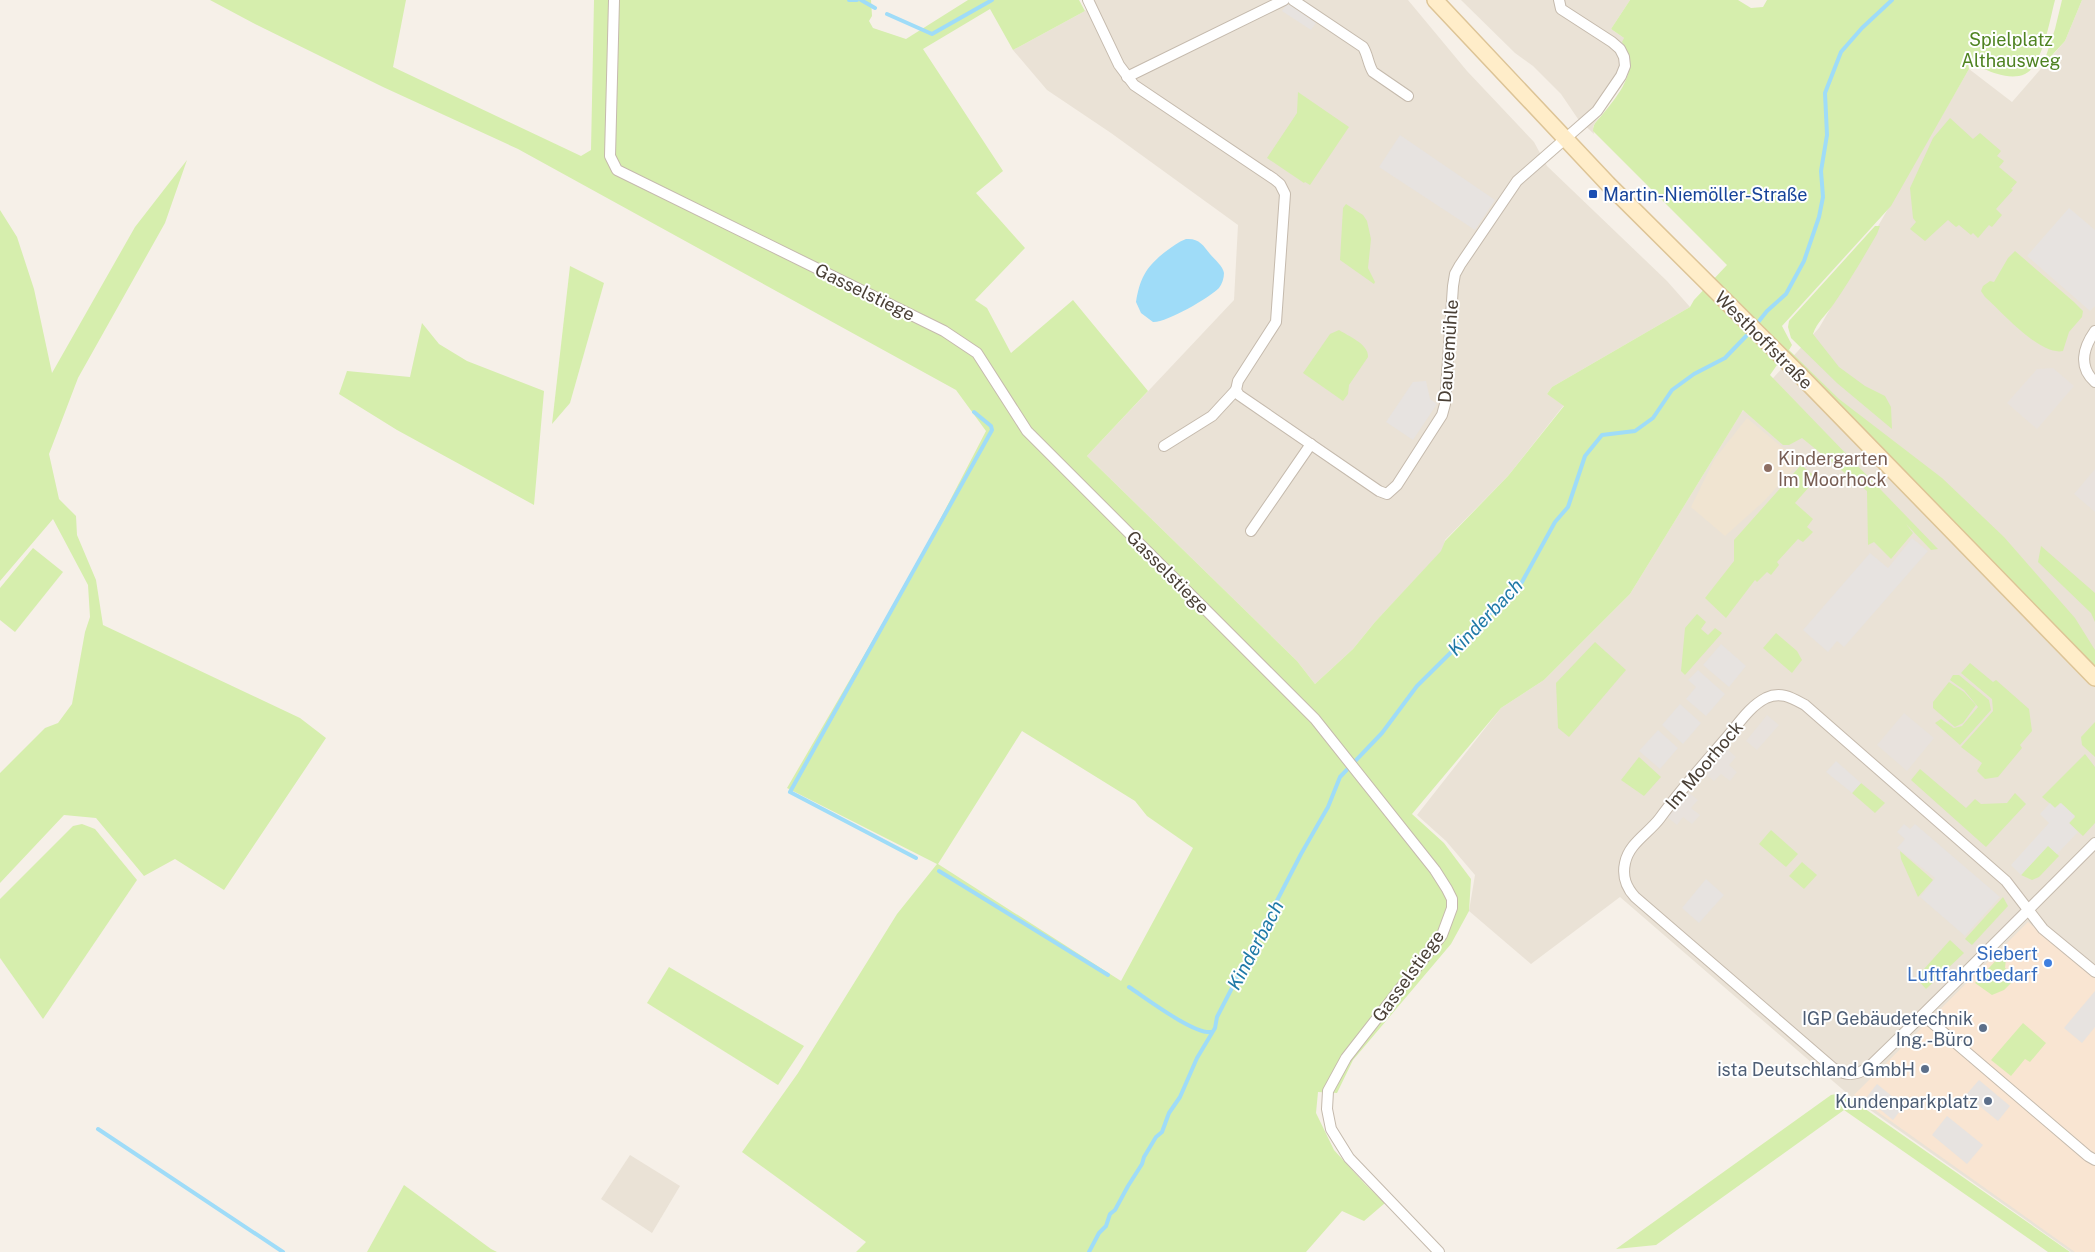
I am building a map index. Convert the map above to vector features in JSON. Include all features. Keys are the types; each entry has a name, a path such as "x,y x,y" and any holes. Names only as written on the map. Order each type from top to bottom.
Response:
{"street":[{"name":"Gasselstiege","path":"614,0 610,156 617,170 944,330 977,353 1027,431 1315,719 1435,870 1452,900 1452,908 1442,935 1346,1058 1328,1091 1327,1109 1331,1129 1349,1158 1439,1252"},
{"path":"1088,0 1127,78 1142,91 1274,179 1280,184 1285,194 1276,322 1238,381 1236,390 1212,416 1164,446"},
{"path":"1127,78 1284,0"},
{"path":"1293,0 1363,47 1373,72 1408,96"},
{"name":"Westhoffstraße","path":"1435,0 1638,215 1772,347 2095,678"},
{"path":"1559,0 1561,8 1612,42 1620,49 1624,57 1621,76 1597,111 1566,139"},
{"name":"Dauvemühle","path":"1236,390 1244,398 1379,491 1387,494 1392,491 1442,415 1445,404 1455,274 1517,180 1566,139"},
{"path":"2095,331 2086,346 2084,358 2086,371 2095,382"},
{"path":"1251,532 1310,444"},
{"name":"Im Moorhock","path":"1923,1015 1866,1069 1854,1074 1844,1074 1833,1068 1636,897 1625,883 1625,863 1635,843 1654,826 1687,783 1752,709 1766,698 1781,695 1790,696 1805,706 2006,881 2043,929 2095,972"},
{"path":"2095,843 1923,1015 2095,1160"}],"shaded area":[{"path":"1095,0 1408,0 1467,71 1534,142 1547,166 1667,281 1690,307 1552,387 1547,394 1564,405 1508,476 1445,540 1442,551 1375,622 1353,649 1315,684 1297,661 1087,456 1234,300 1238,225 1111,133 1047,90 1013,50 1085,11"},
{"path":"1461,0 1630,0 1611,29 1624,38 1631,66 1621,87 1595,123 1593,127 1594,134 1578,119 1561,94 1533,66 1515,53"},
{"path":"2082,0 2095,0 2095,1252 2071,1252 1849,1095 1620,897 1531,964 1469,911 1475,875 1446,841 1417,815 1501,708 1544,680 1630,594 1741,413 1819,328 1969,69 2012,102 2065,41"},
{"path":"1286,5 1290,5 1316,23 1311,30 1282,11"},
{"path":"1400,135 1495,200 1475,230 1379,167"},
{"path":"2069,208 2095,230 2095,306 2090,311 2027,256"},
{"path":"2053,368 2074,386 2037,429 2007,403 2037,369"},
{"path":"1426,381 1430,399 1437,404 1413,440 1386,422 1413,382"},
{"path":"1747,418 1800,462 1764,501 1725,536 1691,507 1714,460"},
{"path":"2095,469 2095,512 2074,494"},
{"path":"1912,538 1928,551 1844,647 1837,641 1828,652 1803,630 1870,553 1888,568"},
{"path":"1721,644 1746,666 1729,687 1703,665"},
{"path":"1698,670 1725,694 1706,716 1686,699 1696,687 1688,680"},
{"path":"1680,704 1701,723 1683,744 1662,725"},
{"path":"1904,713 1934,738 1907,771 1877,745"},
{"path":"1767,715 1779,725 1757,750 1746,741"},
{"path":"1658,730 1678,748 1660,769 1639,751"},
{"path":"1726,748 1736,757 1729,765 1737,772 1730,781 1721,774 1714,781 1704,773"},
{"path":"1836,761 1861,783 1852,793 1826,772"},
{"path":"1688,792 1698,800 1691,808 1700,815 1692,824 1683,817 1677,825 1667,817"},
{"path":"2050,803 2055,808 2061,803 2075,816 2069,823 2078,832 2057,854 2048,846 2021,875 2011,865 2049,823 2040,814"},
{"path":"1904,824 1910,829 1915,824 2000,897 1965,936 1920,897 1935,878 1897,848 1905,839 1897,832"},
{"path":"1706,879 1724,895 1699,923 1682,908"},
{"path":"2028,922 2095,978 2095,1252 2075,1252 1854,1095"},
{"path":"2095,991 2095,1027 2082,1043 2064,1028"},
{"name":"Kundenparkplatz","path":"1979,1080 2010,1106 1998,1121 1966,1095"},
{"path":"1877,1084 1904,1106 1893,1120 1866,1098"},
{"path":"1947,1116 1983,1145 1967,1164 1932,1135"},
{"path":"630,1155 680,1186 652,1233 601,1199"}],"green space":[{"name":"Spielplatz Althausweg","path":"210,0 406,0 393,67 581,156 591,150 594,0 871,0 872,16 869,21 873,28 906,39 968,0 1079,0 1085,11 1013,50 990,9 923,49 1003,171 976,193 1025,248 975,300 987,308 1011,353 1073,300 1148,391 1087,456 1297,661 1315,684 1353,649 1375,622 1441,551 1445,541 1508,476 1564,406 1547,394 1552,387 1690,307 1694,300 1727,265 1593,131 1596,122 1621,89 1629,71 1627,52 1622,42 1624,38 1611,29 1630,0 1738,0 1751,8 1763,7 1767,0 2055,0 2037,61 2025,74 2020,76 2004,76 1994,73 1981,68 1966,54 1969,69 1891,206 1782,326 1792,345 1789,350 1839,399 1942,478 2004,537 2075,618 2095,650 2095,669 1786,352 1770,375 1938,549 1931,550 1906,524 1913,533 1891,559 1874,542 1868,545 1867,491 1802,438 1789,445 1783,445 1743,410 1630,594 1544,680 1501,708 1412,814 1444,843 1471,879 1469,911 1451,944 1353,1060 1337,1093 1318,1092 1316,1113 1334,1150 1385,1203 1364,1221 1342,1211 1306,1252 856,1252 866,1242 742,1152 798,1073 897,914 937,864 787,788 917,564 986,431 956,390 518,149 383,87","holes":["1022,731 1135,801 1147,816 1193,848 1121,981 938,864"]},
{"path":"2062,0 2082,0 2065,41 2043,65 2055,29"},
{"path":"1298,92 1349,127 1310,185 1267,158 1297,113"},
{"path":"1950,118 1973,139 1980,133 2001,151 1997,156 2004,161 1999,167 2017,182 2011,189 2013,190 1996,209 2002,215 1992,227 1989,225 1978,238 1959,225 1956,227 1948,220 1925,241 1910,229 1916,222 1913,218 1910,188 1933,138"},
{"path":"187,160 165,223 78,378 49,454 59,499 76,516 77,535 96,580 103,625 300,718 326,738 224,890 175,859 144,876 96,818 64,815 0,883 0,773 45,728 58,723 72,704 85,632 90,617 88,585 53,519 0,581 0,210 17,237 34,289 52,373 135,227"},
{"path":"1346,204 1363,215 1367,221 1371,239 1368,268 1375,282 1374,284 1340,260 1343,208"},
{"path":"1875,226 1880,226 1877,234 1845,288 1819,322 1813,334 1839,367 1865,386 1885,396 1891,407 1892,429 1837,383 1791,338 1788,327 1789,321"},
{"path":"2015,251 2083,311 2082,317 2069,332 2063,351 2054,351 2044,347 2022,332 1981,291 1983,286 1990,281 1994,282 2008,258"},
{"path":"570,266 604,283 570,403 552,424"},
{"path":"422,323 439,344 467,361 544,391 534,505 397,430 339,394 347,371 410,377"},
{"path":"1339,330 1362,344 1368,357 1349,385 1348,394 1343,401 1303,373 1330,334"},
{"path":"1801,465 1817,478 1795,503 1813,519 1807,527 1813,532 1803,542 1798,539 1777,562 1779,565 1771,575 1767,572 1757,582 1755,580 1726,618 1705,598 1734,561 1734,540"},
{"path":"2041,546 2095,593 2095,622 2091,613 2038,562"},
{"path":"33,548 63,572 15,632 0,620 0,588"},
{"path":"1697,614 1706,622 1701,629 1708,635 1715,628 1722,633 1685,675 1681,671 1685,628"},
{"path":"1776,633 1797,651 1802,660 1792,673 1763,648"},
{"path":"1595,642 1626,670 1569,737 1558,728 1556,683"},
{"path":"1970,663 1993,682 1996,680 2029,709 2032,731 2020,745 2022,748 1998,777 1985,779 1977,771 1982,763 1961,747 1993,711 1992,699 1961,673"},
{"path":"1953,675 1959,675 1989,700 1991,710 1960,745 1935,723 1941,719 1954,728 1962,726 1978,707 1964,690 1950,680"},
{"path":"1949,682 1964,692 1976,705 1963,723 1955,727 1933,708 1933,702"},
{"path":"2095,722 2095,757 2082,745 2081,737"},
{"path":"2085,754 2095,767 2095,823 2083,836 2069,823 2075,817 2060,803 2055,808 2042,797"},
{"path":"1639,757 1661,777 1644,796 1621,780"},
{"path":"1920,769 1966,808 1975,799 1981,804 2007,803 2015,793 2026,804 1986,847 1911,780"},
{"path":"1861,783 1885,803 1875,813 1852,793"},
{"path":"82,824 95,829 137,880 43,1019 0,958 0,899 73,826"},
{"path":"1771,830 1798,854 1786,867 1759,844"},
{"path":"2048,845 2059,856 2039,877 2032,880 2021,875"},
{"path":"1900,851 1933,880 1918,897 1901,859"},
{"path":"1802,862 1817,875 1804,889 1789,876"},
{"path":"2003,897 2008,906 1972,945 1965,939"},
{"path":"1950,940 1964,953 1926,989 1916,978"},
{"path":"2001,955 2006,959 2005,968 2015,974 2011,979 2013,981 2004,990 1992,995 1975,983"},
{"path":"669,967 804,1046 778,1085 647,1003"},
{"path":"2023,1023 2046,1043 2030,1062 2025,1059 2011,1076 1991,1060"},
{"path":"1831,1095 1845,1095 1851,1099 2070,1252 2048,1252 1844,1110 1656,1245 1616,1249"},
{"path":"404,1185 491,1249 497,1252 367,1252"}],"water":[{"path":"1186,239 1200,243 1220,265 1224,273 1222,283 1214,292 1187,309 1167,319 1153,322 1141,313 1136,302 1142,280 1158,257"}],"waterway":[{"path":"849,0 857,0"},
{"path":"861,0 875,8"},
{"path":"887,14 932,34 992,0"},
{"name":"Kinderbach","path":"1755,326 1767,311 1786,294 1804,261 1819,217 1823,197 1821,171 1827,135 1825,93 1841,52 1862,28 1892,0"},
{"name":"Kinderbach","path":"1089,1252 1099,1233 1106,1226 1110,1214 1115,1210 1156,1137 1162,1132 1169,1113 1180,1097 1197,1058 1215,1028 1217,1017 1301,854 1328,807 1340,777 1382,733 1417,686 1522,582 1555,522 1568,507 1585,456 1602,435 1635,431 1653,418 1672,390 1694,374 1725,358 1751,331"},
{"path":"916,858 790,792 992,430 991,426 974,412"},
{"path":"939,871 1108,975"},
{"path":"1129,987 1182,1022 1203,1031 1211,1032"},
{"path":"98,1129 283,1252"}],"place":[{"name":"Martin-Niemöller-Straße","path":"1593,194"},
{"name":"Kindergarten Im Moorhock","path":"1768,468"},
{"name":"Siebert Luftfahrtbedarf","path":"2048,963"},
{"name":"IGP Gebäudetechnik Ing.-Büro","path":"1983,1028"},
{"name":"ista Deutschland GmbH","path":"1925,1069"},
{"name":"Kundenparkplatz","path":"1988,1101"}]}
